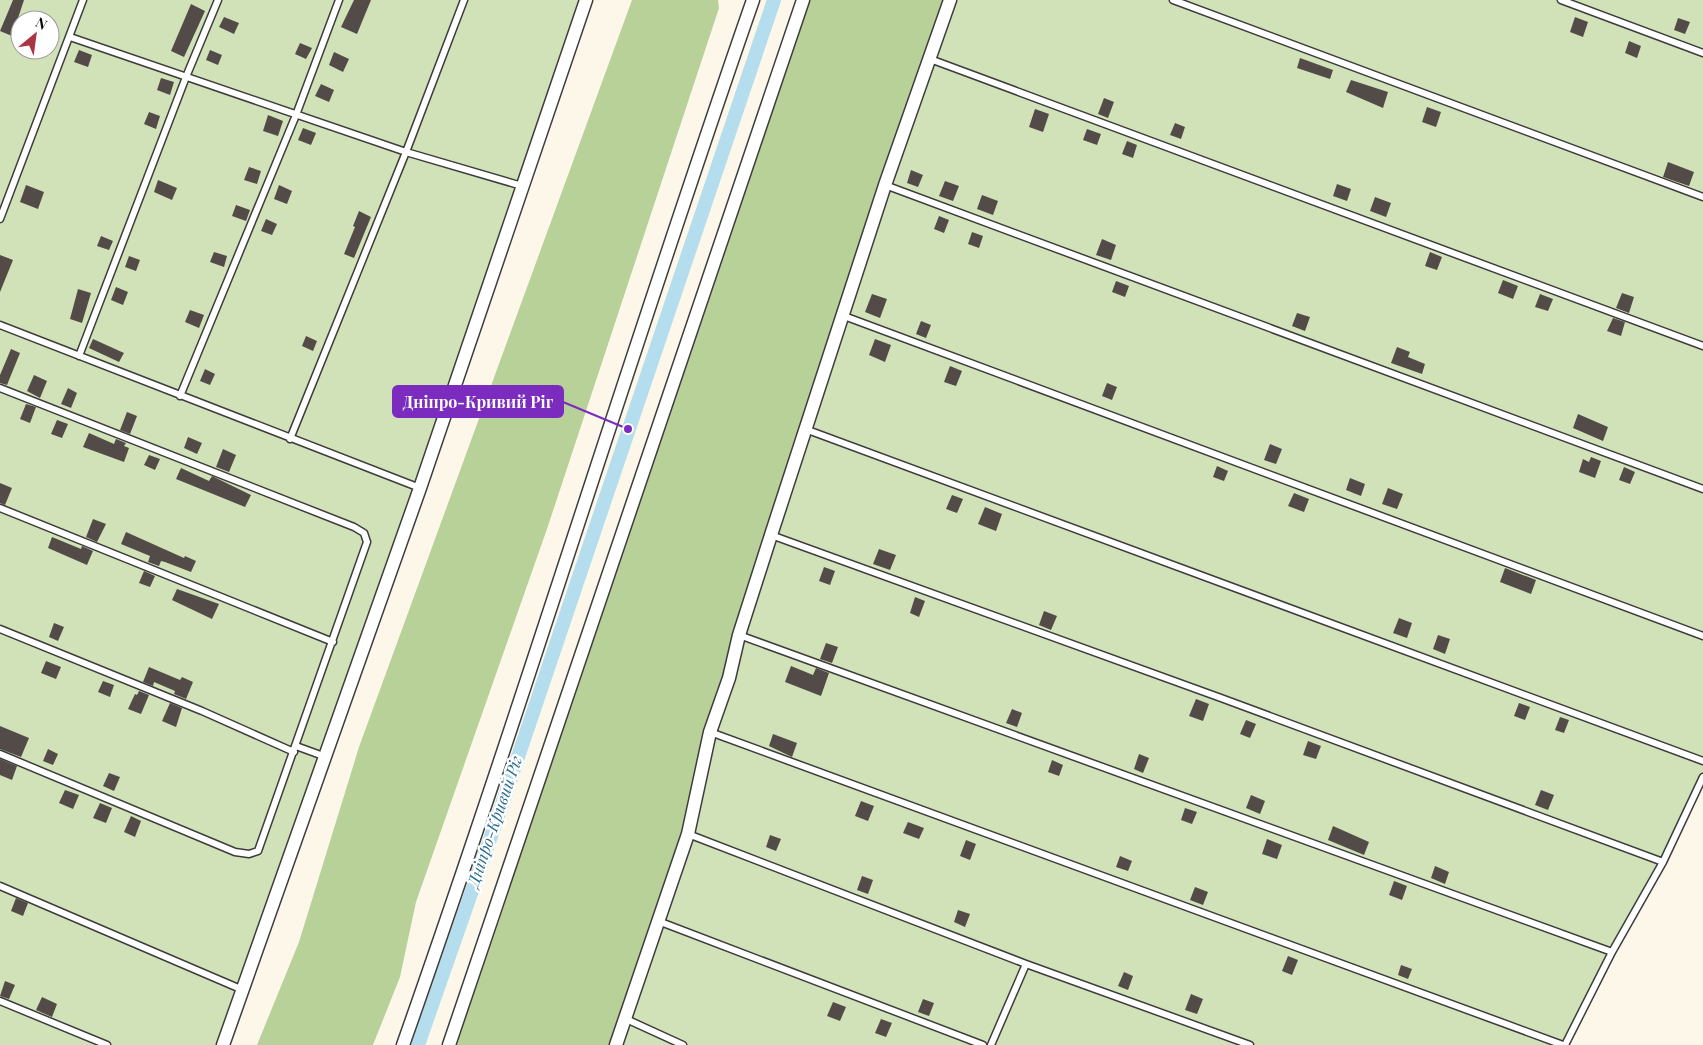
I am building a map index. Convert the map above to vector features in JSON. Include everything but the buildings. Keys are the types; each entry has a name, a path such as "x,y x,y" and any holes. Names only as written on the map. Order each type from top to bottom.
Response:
{"street":[{"path":"223,1045 420,488 586,0"},
{"path":"402,1045 460,882 536,647 754,0"},
{"path":"449,1045 803,0"},
{"path":"616,1045 688,834 710,732 729,678 739,635 805,428 844,316 885,185 950,0"}],"lane":[{"path":"0,219 83,0"},
{"path":"79,356 186,77 218,0"},
{"path":"180,396 296,114 339,0"},
{"path":"290,439 406,152 464,0"},
{"path":"1173,0 1703,197"},
{"path":"1561,0 1703,53"},
{"path":"70,37 406,152 522,186"},
{"path":"930,59 1703,346"},
{"path":"885,185 1703,489"},
{"path":"844,316 1703,636"},
{"path":"0,325 420,488"},
{"path":"0,388 364,533 367,542 365,553 258,851 249,854 235,852 0,754"},
{"path":"805,428 1703,761"},
{"path":"0,508 333,642"},
{"path":"771,535 1212,694 1663,862"},
{"path":"0,629 295,749 326,756"},
{"path":"739,635 1612,952"},
{"path":"710,732 1564,1045 1612,952 1663,862 1703,777"},
{"path":"688,834 1026,964 1250,1045"},
{"path":"0,886 243,990"},
{"path":"658,920 983,1045"},
{"path":"991,1045 1026,964"},
{"path":"0,1001 107,1045"},
{"path":"626,1019 683,1045"}],"green space":[{"path":"0,0 586,0 223,1045 0,1045"},
{"path":"632,0 718,0 719,8 548,526 416,902 400,977 373,1045 257,1045 299,942 359,747"},
{"path":"803,0 950,0 771,535 695,806 616,1045 449,1045"},
{"path":"950,0 1703,0 1703,777 1663,862 1565,1045 616,1045 703,759"}],"waterway":[{"name":"Дніпро-Кривий Ріг","path":"418,1045 495,825 774,0"}],"place":[{"name":"Дніпро-Кривий Ріг","path":"628,429"}]}
